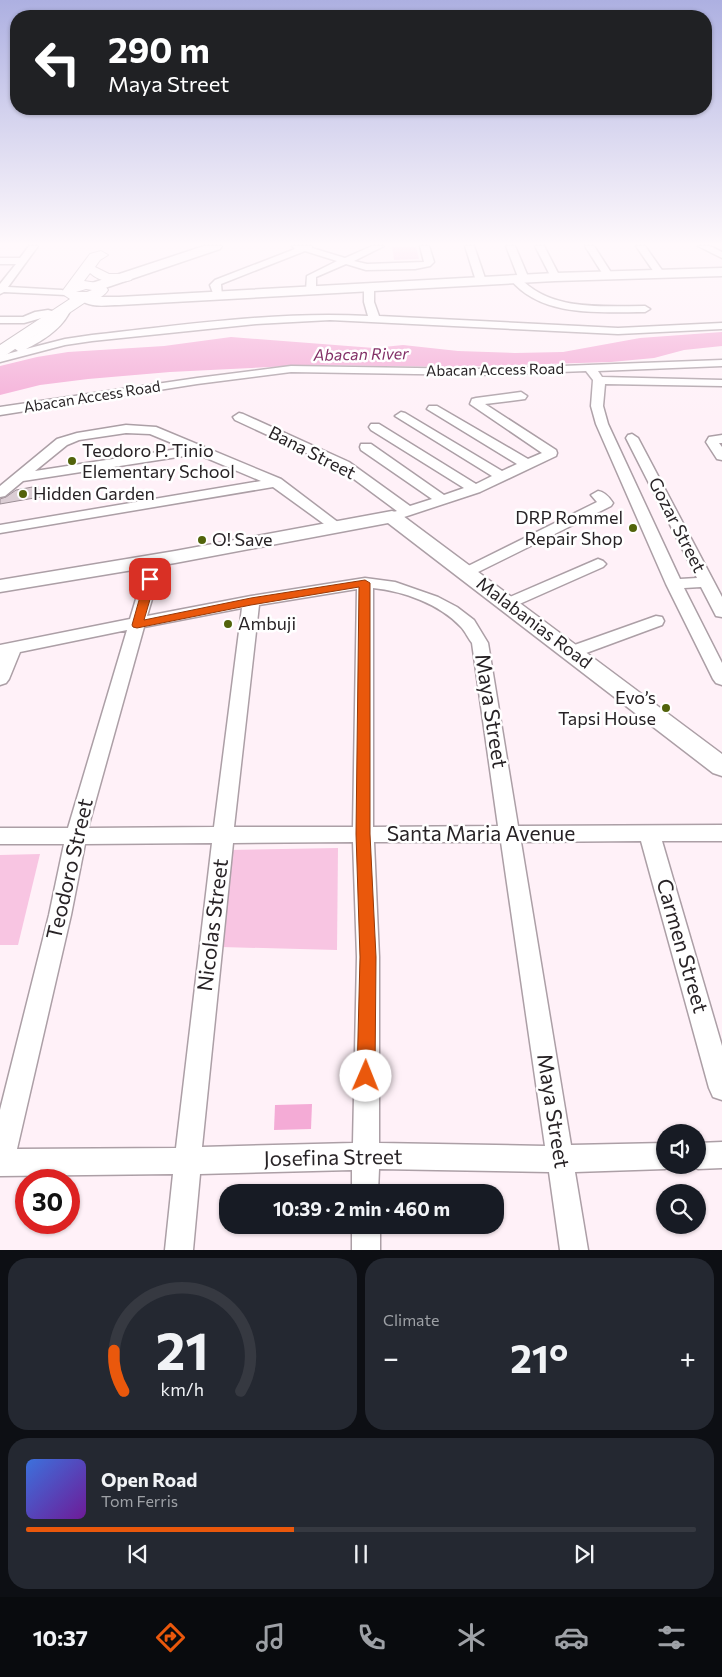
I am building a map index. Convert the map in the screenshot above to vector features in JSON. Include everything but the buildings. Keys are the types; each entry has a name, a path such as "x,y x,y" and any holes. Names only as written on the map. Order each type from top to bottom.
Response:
{"highway":[{"path":"0,344 61,304"},
{"path":"0,352 63,304"}],"main road":[{"path":"0,586 174,557 399,514"},
{"name":"Malabanias Road","path":"399,514 467,572 722,767"}],"street":[{"path":"0,320 27,319 57,304"},
{"path":"370,304 374,318"},
{"path":"560,304 645,309"},
{"path":"215,315 342,311 354,312 357,317"},
{"path":"0,360 66,342 289,319 357,317 618,331 722,326"},
{"name":"Abacan Access Road","path":"0,411 197,381 291,370 478,372 722,363"},
{"path":"688,365 696,382"},
{"path":"589,368 599,380 597,406 602,424 674,584 722,679"},
{"path":"599,380 722,383"},
{"path":"399,514 475,490 551,453 476,403 521,396"},
{"path":"433,409 526,464"},
{"path":"401,416 503,477"},
{"name":"Bana Street","path":"239,417 344,465 399,514"},
{"path":"375,427 475,490"},
{"path":"0,493 62,442 77,437 126,430 152,430 276,482 336,526"},
{"name":"Gozar Street","path":"632,438 722,612"},
{"path":"717,440 722,456"},
{"path":"366,447 442,500"},
{"path":"20,477 196,450"},
{"path":"0,530 276,482"},
{"path":"467,572 606,503 598,495"},
{"path":"508,603 598,564"},
{"name":"Teodoro Street","path":"0,1162 60,915 76,836 150,579"},
{"path":"674,584 707,582"},
{"path":"365,583 363,834 368,957 365,1184"},
{"name":"Maya Street","path":"7,649 137,625 251,601 365,583 390,585 432,600 451,610 468,624 480,643 574,1250"},
{"name":"Nicolas Street","path":"179,1250 207,972 251,601"},
{"path":"572,652 656,621"},
{"path":"0,679 7,649"},
{"name":"Carmen Street","path":"649,833 722,1088"},
{"name":"Santa Maria Avenue","path":"0,836 722,833"},
{"path":"706,1156 722,1155"},
{"name":"Josefina Street","path":"0,1162 188,1161 365,1156 561,1159 656,1156"},
{"path":"366,1234 366,1250"}],"shaded area":[{"path":"338,848 337,950 221,947 229,850"},
{"path":"40,854 18,945 0,945 0,855"}],"water":[{"name":"Abacan River","path":"722,332 722,346 684,350 654,358 611,362 453,367 312,365 170,372 40,385 0,395 0,366 68,352 164,346 231,337 374,348 403,345 458,351 515,353 563,352 640,338"},
{"path":"312,1104 311,1129 274,1130 275,1105"}],"place":[{"name":"Teodoro P. Tinio Elementary School","path":"72,461"},
{"name":"Hidden Garden","path":"23,494"},
{"name":"DRP Rommel Repair Shop","path":"633,528"},
{"name":"O! Save","path":"202,540"},
{"name":"Ambuji","path":"228,624"},
{"name":"Evo’s Tapsi House","path":"666,708"}],"route":[{"path":"150,579 137,625 251,601 365,583 363,834 368,957 366,1076"}]}
